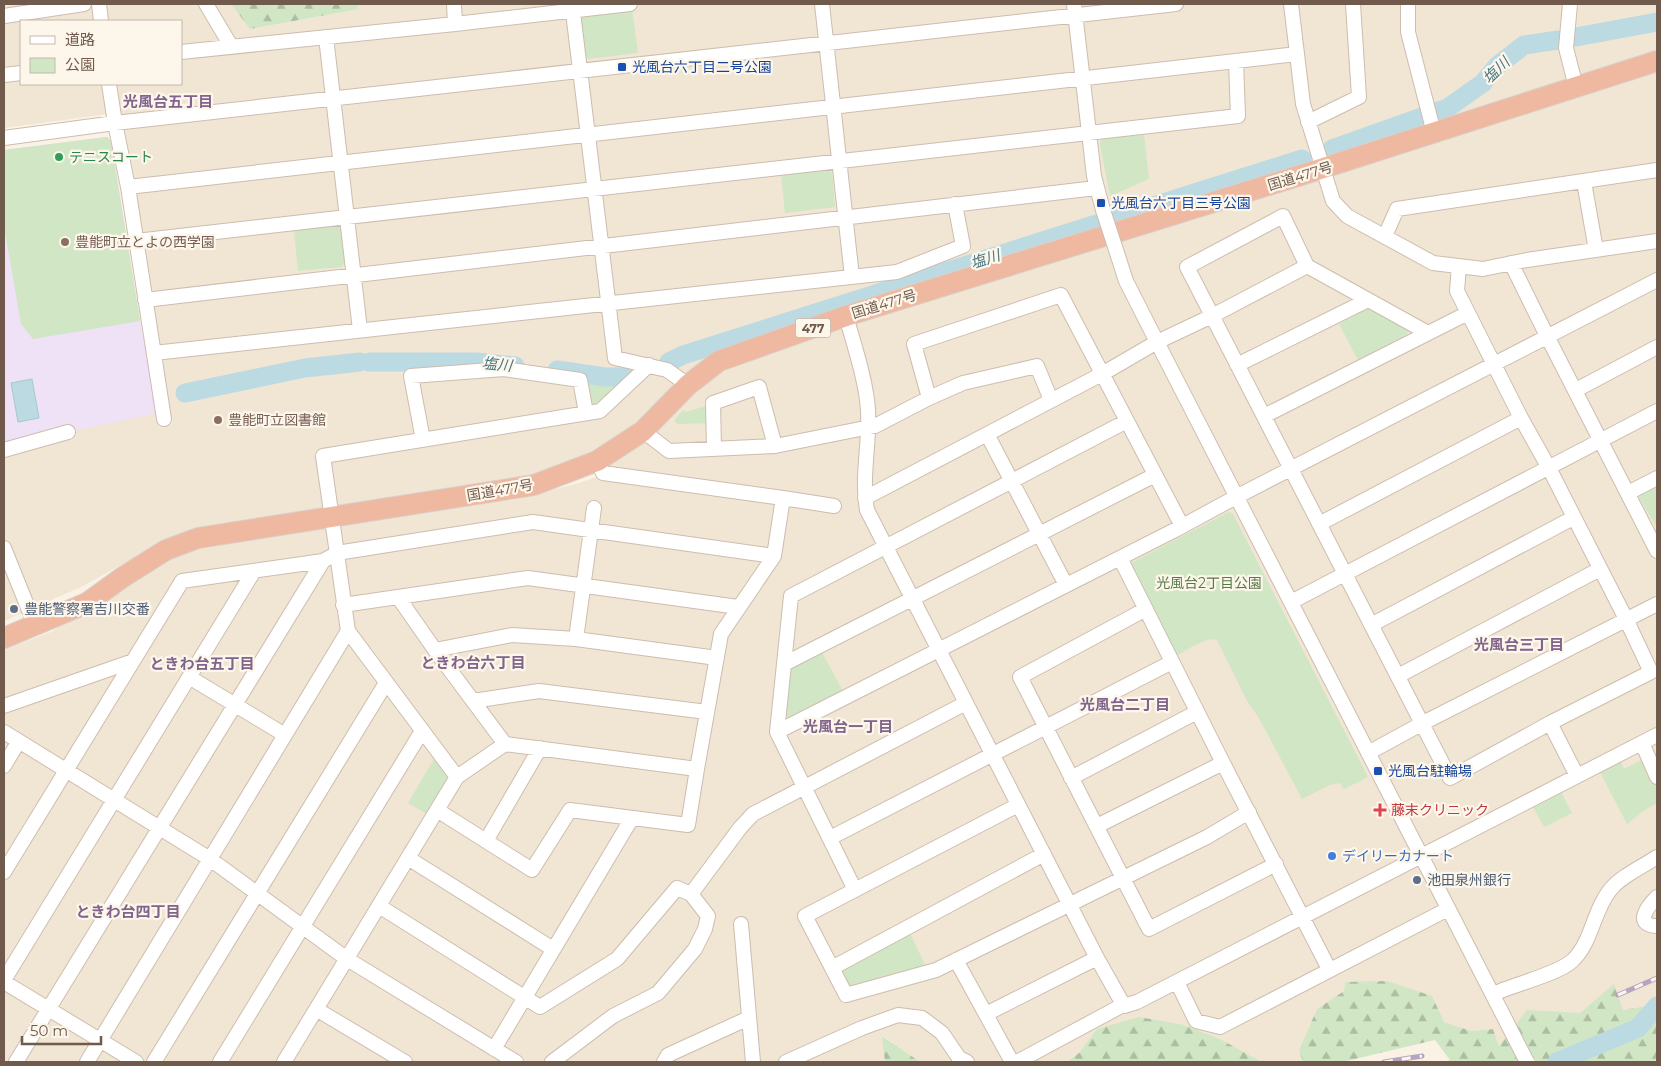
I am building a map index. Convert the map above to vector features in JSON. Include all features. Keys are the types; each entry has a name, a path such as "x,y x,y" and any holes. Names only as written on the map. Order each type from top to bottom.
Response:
{"highway":[{"name":"国道477号","path":"4,638 87,603 123,577 166,550 198,538 534,485 597,461 643,431 688,385 719,361 846,316 1322,168 1657,61"}],"street":[{"path":"4,16 84,4"},
{"path":"99,4 101,20"},
{"path":"206,4 231,46"},
{"path":"454,4 456,24"},
{"path":"182,52 456,24 572,7 630,4"},
{"path":"822,4 852,277"},
{"path":"4,138 115,123 333,100 826,43 1075,10 1176,4"},
{"path":"1291,4 1303,104 1333,201 1347,216 1433,262 1483,268 1657,241"},
{"path":"1308,122 1359,98 1353,4"},
{"path":"1408,4 1408,32 1434,132"},
{"path":"1570,4 1566,48 1576,87"},
{"path":"572,7 615,358 668,370 688,385"},
{"path":"1075,10 1096,188 1126,281 1527,1062"},
{"path":"326,37 360,330"},
{"path":"128,187 1297,54"},
{"path":"136,242 1238,116 1236,61"},
{"path":"4,75 20,73"},
{"path":"109,85 128,187 164,419"},
{"path":"1385,236 1397,209 1657,170"},
{"path":"1584,182 1596,250"},
{"path":"145,300 1096,188"},
{"path":"154,353 897,272 963,246 955,204"},
{"path":"1428,333 1307,266 1283,216 1187,267 1450,778 1550,723 1651,672 1549,468 1521,418 1457,291 1459,266"},
{"path":"1511,263 1655,543"},
{"path":"865,498 1102,374 1157,342 1212,316 1307,266"},
{"path":"778,732 1066,586 1657,280"},
{"path":"929,398 914,344 1061,295 1182,526"},
{"path":"1237,365 1368,300"},
{"path":"1264,416 1468,313"},
{"path":"846,316 866,396 868,428 864,487 867,510 911,599 1123,1006"},
{"path":"1576,390 1657,347"},
{"path":"456,778 348,631 323,456 600,411 649,365"},
{"path":"643,431 669,451 775,446 875,426 963,383 1037,366 1051,400"},
{"path":"423,440 412,376 504,369 580,380 586,413"},
{"path":"714,448 713,403 759,387 775,446"},
{"path":"1291,602 1657,411"},
{"path":"1319,524 1521,418"},
{"path":"855,890 778,732 791,596 1127,421"},
{"path":"4,450 68,432"},
{"path":"988,434 1066,586"},
{"path":"597,461 603,473 834,506"},
{"path":"784,664 1155,475"},
{"path":"1628,493 1657,478"},
{"path":"437,810 532,870 570,810 688,825 721,634 774,556 783,498"},
{"path":"576,639 594,508"},
{"path":"1371,625 1573,518"},
{"path":"4,872 182,581 323,561 337,553 533,522 774,556"},
{"path":"4,548 35,625"},
{"path":"1120,558 1223,764 1329,969"},
{"path":"16,1062 323,561"},
{"path":"1398,676 1600,569"},
{"path":"136,1062 4,981 254,571"},
{"path":"344,605 528,578 738,607"},
{"path":"398,597 505,744"},
{"path":"1368,753 1657,604"},
{"path":"1146,609 1020,677 1149,929 1276,864"},
{"path":"87,1062 348,631"},
{"path":"435,650 512,636 576,639 717,658"},
{"path":"4,706 133,660"},
{"path":"830,838 1172,662"},
{"path":"189,677 285,735"},
{"path":"154,1062 386,683"},
{"path":"473,701 539,691 707,712"},
{"path":"691,894 740,828 753,814 966,703"},
{"path":"1072,778 1197,712"},
{"path":"1550,723 1577,776"},
{"path":"220,1062 422,731"},
{"path":"4,732 210,859 347,959 516,1062"},
{"path":"1017,1062 1123,1006 1129,1006 1177,982 1657,735"},
{"path":"4,766 19,741"},
{"path":"1642,743 1657,777"},
{"path":"290,1060 316,1009 456,778 505,744 697,770"},
{"path":"486,841 540,748"},
{"path":"1096,826 1223,764"},
{"path":"1018,805 806,916 846,995 936,970 1207,838 1249,812"},
{"path":"494,1049 632,818"},
{"path":"832,968 1044,854"},
{"path":"1493,994 1560,969 1570,963 1578,955 1588,937 1601,905 1610,890 1622,879 1657,857"},
{"path":"408,858 553,950"},
{"path":"379,906 540,1007 617,959 678,888 691,894 708,916 705,930 695,949 658,993 613,1016 552,1062"},
{"path":"1657,897 1647,907 1644,914 1645,920 1651,925 1657,926"},
{"path":"1177,982 1196,1021 1220,1027 1448,909"},
{"path":"741,924 753,1062"},
{"path":"986,1014 1097,958"},
{"path":"956,960 1012,1062"},
{"path":"316,1009 405,1062"},
{"path":"786,1062 898,1015 922,1018 942,1033 959,1058 967,1062"},
{"path":"664,1062 668,1055 749,1018"}],"shaded area":[{"path":"4,4 231,4 250,29 359,9 357,4 1657,4 1657,1004 1623,1010 1614,985 1580,1013 1499,1046 1493,1029 1471,1031 1345,982 1344,991 1317,1009 1299,1050 1303,1062 1262,1062 1220,1039 1184,1025 1097,1029 1079,1053 1067,1062 920,1062 883,1036 885,1062 4,1062 4,650 51,632 163,562 200,547 344,523 510,500 576,484 615,471 597,451 542,474 191,529 161,543 83,586 4,621 4,150 107,137 111,141 159,427 172,424 130,174 122,112 4,128","holes":["787,510 781,558 745,606"]},
{"name":"豊能町立とよの西学園","path":"107,137 111,141 157,413 4,446 4,150"}],"green space":[{"path":"231,4 357,4 359,9 250,29"},
{"path":"632,9 638,53 588,59 580,18 582,16"},
{"path":"1144,135 1149,179 1110,196 1100,145 1101,138"},
{"path":"107,137 111,141 140,321 33,339 21,324 4,226 4,150"},
{"path":"828,170 832,173 835,207 785,213 781,174"},
{"path":"338,226 341,229 345,261 342,267 298,271 294,230"},
{"path":"1371,307 1409,328 1407,334 1358,360 1339,324"},
{"path":"586,375 623,379 625,381 595,406 590,404"},
{"path":"709,405 709,423 678,424 674,421 683,410 686,412"},
{"path":"1657,482 1657,528 1639,497 1640,491"},
{"name":"光風台2丁目公園","path":"1229,512 1233,514 1368,777 1344,789 1340,783 1330,785 1302,799 1259,718 1247,701 1217,640 1213,639 1202,642 1175,657 1129,564"},
{"path":"821,651 843,691 791,718 787,717 785,714 789,667"},
{"path":"434,759 447,777 447,781 427,814 408,803"},
{"path":"1643,759 1657,787 1657,803 1627,824 1600,772 1621,762 1624,769"},
{"path":"1561,792 1572,813 1544,827 1533,807"},
{"path":"909,931 925,965 849,986 841,972 842,967"},
{"path":"1387,981 1432,996 1444,1022 1471,1031 1493,1029 1499,1046 1527,1010 1580,1013 1614,984 1623,1010 1657,1004 1657,1062 1445,1062 1450,1060 1435,1040 1342,1062 1303,1062 1299,1050 1317,1009 1344,991 1345,982"},
{"path":"1139,1017 1184,1025 1220,1039 1262,1062 1067,1062 1079,1053 1097,1029"},
{"path":"882,1036 920,1062 885,1062"}],"water":[{"path":"32,379 39,418 18,422 11,383"}],"waterway":[{"name":"塩川","path":"1576,37 1657,22"},
{"name":"塩川","path":"1438,111 1446,109 1483,83 1497,66 1524,45 1558,40"},
{"name":"塩川","path":"1332,149 1422,117"},
{"name":"塩川","path":"669,362 683,355 1302,159"},
{"name":"塩川","path":"185,393 305,368 360,362"},
{"name":"塩川","path":"369,362 476,362 515,366"},
{"name":"塩川","path":"557,370 605,377 625,377"},
{"path":"1557,1062 1638,1028 1657,1006"}],"railway":[{"path":"1618,995 1657,978"},
{"path":"1384,1062 1422,1056"}],"place":[{"name":"光風台六丁目二号公園","path":"622,67"},
{"name":"テニスコート","path":"59,157"},
{"name":"光風台六丁目三号公園","path":"1101,203"},
{"name":"豊能町立とよの西学園","path":"65,242"},
{"name":"豊能町立図書館","path":"218,420"},
{"name":"豊能警察署吉川交番","path":"14,609"},
{"name":"光風台駐輪場","path":"1378,771"},
{"name":"藤末クリニック","path":"1380,810"},
{"name":"デイリーカナート","path":"1332,856"},
{"name":"池田泉州銀行","path":"1417,880"}],"district":[{"name":"光風台五丁目","path":"168,101"},
{"name":"光風台三丁目","path":"1519,644"},
{"name":"ときわ台六丁目","path":"473,662"},
{"name":"ときわ台五丁目","path":"202,663"},
{"name":"光風台二丁目","path":"1125,704"},
{"name":"光風台一丁目","path":"848,726"},
{"name":"ときわ台四丁目","path":"128,911"}]}
